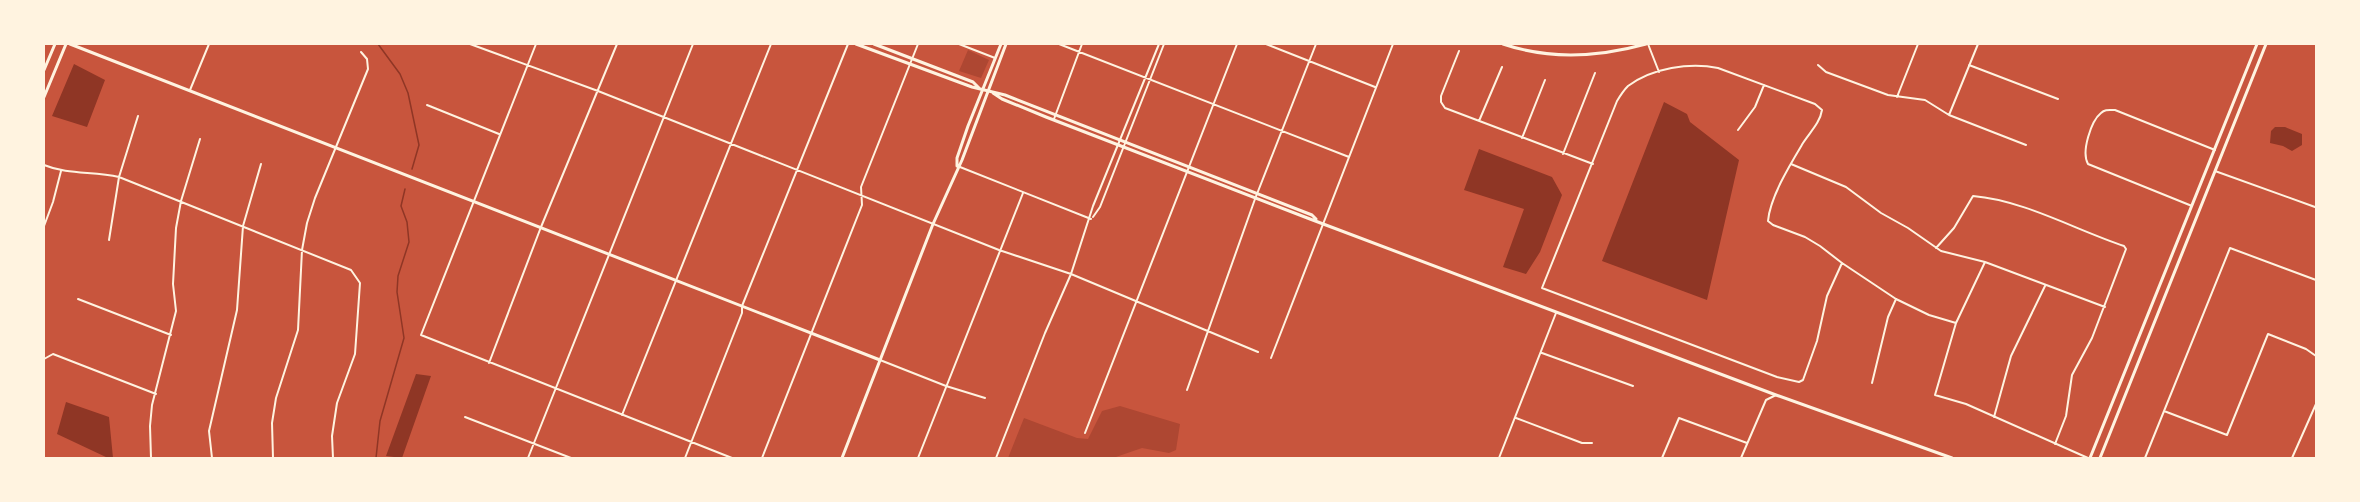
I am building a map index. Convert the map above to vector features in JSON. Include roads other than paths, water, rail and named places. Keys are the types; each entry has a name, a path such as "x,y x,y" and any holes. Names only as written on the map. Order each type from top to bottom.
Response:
{"street":[{"path":"44,70 55,44"},
{"path":"44,97 68,44 811,334 946,386 985,398"},
{"path":"190,90 209,44"},
{"path":"471,44 598,91 999,250 1071,274 1258,352"},
{"path":"536,44 421,335 732,459"},
{"path":"489,363 541,227 616,44"},
{"path":"528,459 693,44"},
{"path":"622,416 771,44"},
{"path":"685,459 742,313 742,306 848,44"},
{"path":"856,44 1056,114 1312,215 1318,221"},
{"path":"874,44 973,82 979,88"},
{"path":"762,459 862,205 861,187 918,44"},
{"path":"959,44 996,58"},
{"path":"957,166 957,158 964,137 1001,44"},
{"path":"842,459 933,224 991,92 1006,44"},
{"path":"1059,44 1350,157"},
{"path":"1053,120 1082,44"},
{"path":"996,459 1045,333 1071,274 1117,144 1158,44"},
{"path":"1091,219 1100,207 1164,44"},
{"path":"1085,433 1237,44"},
{"path":"1266,44 1376,87"},
{"path":"1187,390 1255,198 1316,44"},
{"path":"1271,358 1325,224 1393,44"},
{"path":"1503,44 1537,52 1569,55 1614,52 1647,44 1659,72"},
{"path":"1897,96 1918,44"},
{"path":"1948,115 1978,44"},
{"path":"1985,262 1956,323 1935,394 2089,459 2257,44"},
{"path":"2100,459 2266,44"},
{"path":"273,459 272,423 276,399 298,330 302,250 307,223 368,69 367,59 361,51"},
{"path":"1459,51 1440,100 1445,108 1593,164"},
{"path":"1842,263 1833,278 1817,341 1803,380 1798,382 1777,377 1542,288 1617,101 1622,94 1636,82 1659,72 1685,66 1705,65 1815,104 1822,110 1821,118 1791,164 1769,213 1768,221 1805,237 1896,299 1929,315 1956,323"},
{"path":"1969,65 2058,99"},
{"path":"1818,66 1826,72 1897,96 1925,100 1948,115 2026,145"},
{"path":"1479,122 1502,67"},
{"path":"1563,154 1595,74"},
{"path":"1522,138 1545,80"},
{"path":"1738,130 1755,107 1764,85"},
{"path":"991,92 1002,99 1053,120 1186,172 1556,313 1952,459"},
{"path":"427,105 500,134"},
{"path":"2192,206 2088,164 2084,154 2087,141 2098,116 2103,111 2115,110 2215,150"},
{"path":"109,240 119,177 138,116"},
{"path":"151,459 150,426 176,311 173,284 174,247 181,201 200,139"},
{"path":"212,459 209,431 237,310 243,226 261,164"},
{"path":"1791,164 1846,187 1881,213 1908,228 1936,248 1952,255 1985,262 2105,307"},
{"path":"44,165 61,171 119,177 302,250 355,274 360,283 355,354 337,403 332,436 333,459"},
{"path":"957,166 1091,219"},
{"path":"44,226 61,171"},
{"path":"2215,171 2315,207"},
{"path":"918,459 1023,194"},
{"path":"1936,248 1961,219 1973,196 1986,197 2034,212 2124,246 2126,249 2092,338 2072,375 2068,407 2055,444"},
{"path":"2145,459 2230,248 2316,279"},
{"path":"1994,417 2011,356 2045,286"},
{"path":"78,299 171,335"},
{"path":"1872,382 1888,316 1896,299"},
{"path":"1499,459 1556,313"},
{"path":"2164,411 2227,435 2268,334 2306,349 2316,356"},
{"path":"1542,353 1633,386"},
{"path":"44,359 53,354 156,394"},
{"path":"1741,459 1766,400 1776,395"},
{"path":"2292,459 2316,404"},
{"path":"465,417 571,459"},
{"path":"1516,418 1582,443 1592,443"},
{"path":"1662,459 1679,418 1747,443"}],"waterway":[{"path":"378,44 400,74 408,93 419,145 412,169"},
{"path":"376,458 380,421 404,338 397,292 398,276 409,242 407,222 401,206 405,189"}]}
